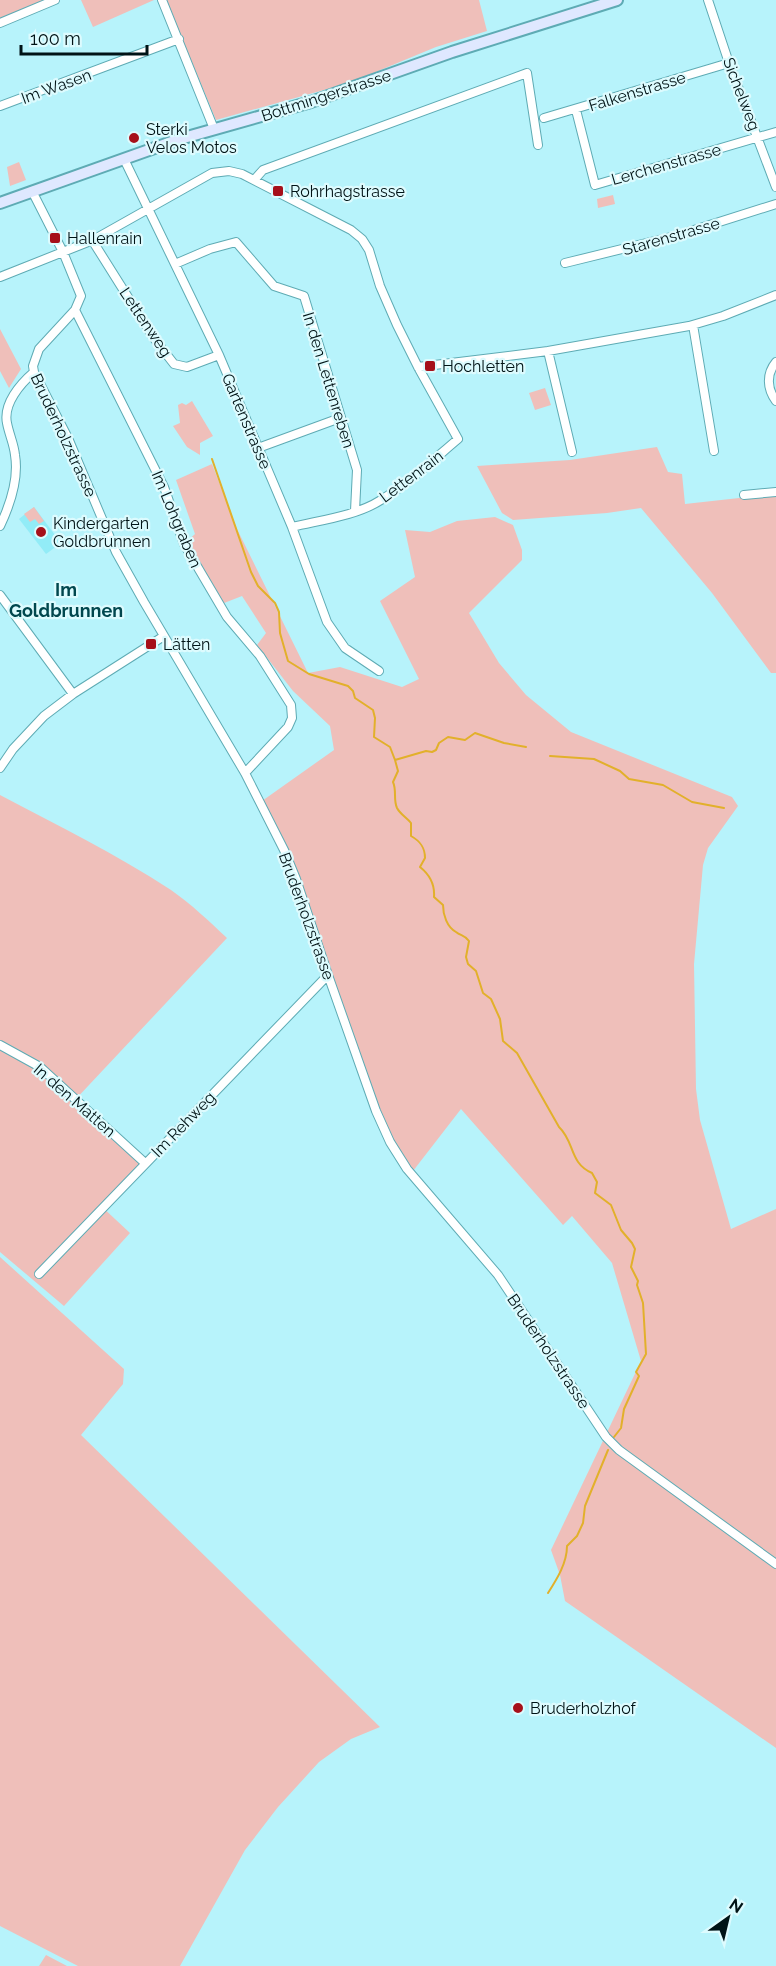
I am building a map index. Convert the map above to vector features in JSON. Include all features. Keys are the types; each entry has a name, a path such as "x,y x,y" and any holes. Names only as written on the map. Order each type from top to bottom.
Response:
{"main road":[{"name":"Bottmingerstrasse","path":"0,203 214,129 322,99 452,52 617,0"}],"street":[{"path":"0,23 55,0"},
{"path":"162,0 214,129"},
{"name":"Sichelweg","path":"708,0 776,188"},
{"name":"Im Wasen","path":"0,106 179,39"},
{"name":"Falkenstrasse","path":"544,118 729,63"},
{"path":"255,179 263,170 527,73 538,145"},
{"name":"Lerchenstrasse","path":"576,110 595,185 776,132"},
{"name":"Gartenstrasse","path":"124,159 219,356 292,527 327,622 345,648 379,670"},
{"path":"0,277 92,240 212,173 235,172 255,179 351,230 362,239 369,250 380,286 418,367 548,351 693,325 776,295"},
{"path":"32,191 80,291 81,300 75,310"},
{"name":"Starenstrasse","path":"565,263 675,236 776,204"},
{"name":"Lettenweg","path":"92,240 153,337 174,364 186,367 219,356"},
{"name":"In den Lettenreben","path":"175,264 210,249 236,242 274,286 304,296 357,470 355,511"},
{"name":"Bruderholzstrasse","path":"75,310 39,349 34,359 34,372 68,438 116,552 245,773 296,879 376,1112 390,1142 407,1170 498,1275 606,1437 619,1450 776,1564"},
{"name":"Im Lohgraben","path":"75,310 156,470 184,544 199,572 227,617 260,656 291,705 292,718 288,727 245,773"},
{"path":"693,325 714,451"},
{"path":"548,351 572,452"},
{"path":"776,362 768,375 769,385 776,401"},
{"name":"Lettenrain","path":"292,527 355,511 380,501 417,474 458,439 418,367"},
{"path":"0,526 16,474 15,455 7,422 8,408 22,385 34,372"},
{"path":"258,448 340,418"},
{"path":"744,495 776,492"},
{"path":"0,595 73,694"},
{"path":"0,768 44,716 73,694 164,636"},
{"name":"Im Rehweg","path":"39,1274 328,975"},
{"name":"In den Matten","path":"0,1045 40,1067 145,1163"}],"shaded area":[{"path":"0,0 45,0 0,19"},
{"path":"81,0 154,0 93,27"},
{"path":"166,0 479,0 487,31 436,47 349,83 216,120"},
{"path":"19,162 26,180 10,186 7,167"},
{"path":"613,195 615,204 598,208 597,199"},
{"path":"0,329 21,369 9,388 0,371"},
{"path":"545,388 551,405 535,410 529,393"},
{"path":"192,401 213,436 200,443 200,455 187,447 173,426 180,423 178,405 182,403 186,405"},
{"path":"657,447 668,472 682,474 685,504 776,494 776,673 771,673 712,593 641,508 607,513 513,520 502,513 477,466 570,460"},
{"path":"212,464 237,529 308,673 340,667 402,687 419,679 380,601 415,577 405,530 430,532 457,521 495,517 513,525 522,550 522,560 469,613 499,663 526,695 571,732 732,797 738,806 708,848 703,865 694,964 696,1089 700,1120 731,1229 776,1209 776,1748 565,1601 560,1575 551,1550 641,1361 612,1263 572,1216 563,1225 461,1109 413,1171 401,1156 384,1125 303,888 262,801 334,750 330,726 293,691 257,645 266,633 242,596 219,605 184,544 195,534 176,480"},
{"name":"Kindergarten Goldbrunnen","path":"34,507 61,543 46,554 19,519"},
{"path":"34,507 44,521 39,524 35,519 30,522 24,514"},
{"path":"0,795 86,840 171,890 227,938 74,1101 141,1162 100,1205 130,1233 64,1306 0,1252"},
{"path":"0,1257 124,1369 123,1384 81,1435 380,1727 351,1739 319,1762 278,1807 245,1850 180,1966 78,1966 0,1926"},
{"path":"46,1955 67,1966 39,1966"}],"waterway":[{"path":"212,459 251,572 258,586 275,603 279,612 280,633 288,661 309,674 348,686 355,698 373,710 374,737 390,747 398,771 393,782 397,808 411,823 411,836 419,842 424,851 425,858 420,867 431,880 434,897 443,905 448,924 469,941 466,957 468,964 476,971 483,993 491,999 500,1019 503,1041 517,1053 568,1139 579,1164 592,1173 597,1182 595,1193 611,1205 621,1230 635,1249 631,1267 638,1281 637,1285 643,1303 646,1354 636,1372 639,1376 624,1409 621,1428 614,1437"},
{"path":"395,760 426,751 432,752 448,737 465,740 475,733 504,743 526,747"},
{"path":"550,756 594,759 620,771 629,779 663,785 692,802 724,808"},
{"path":"548,1593 563,1565 567,1546 577,1536 583,1523 585,1506 608,1450"}],"place":[{"name":"Sterki Velos Motos","path":"134,138"},
{"name":"Rohrhagstrasse","path":"278,191"},
{"name":"Hallenrain","path":"55,238"},
{"name":"Hochletten","path":"430,366"},
{"name":"Kindergarten Goldbrunnen","path":"41,532"},
{"name":"Lätten","path":"151,644"},
{"name":"Bruderholzhof","path":"518,1708"}],"district":[{"name":"Im Goldbrunnen","path":"66,600"}]}
